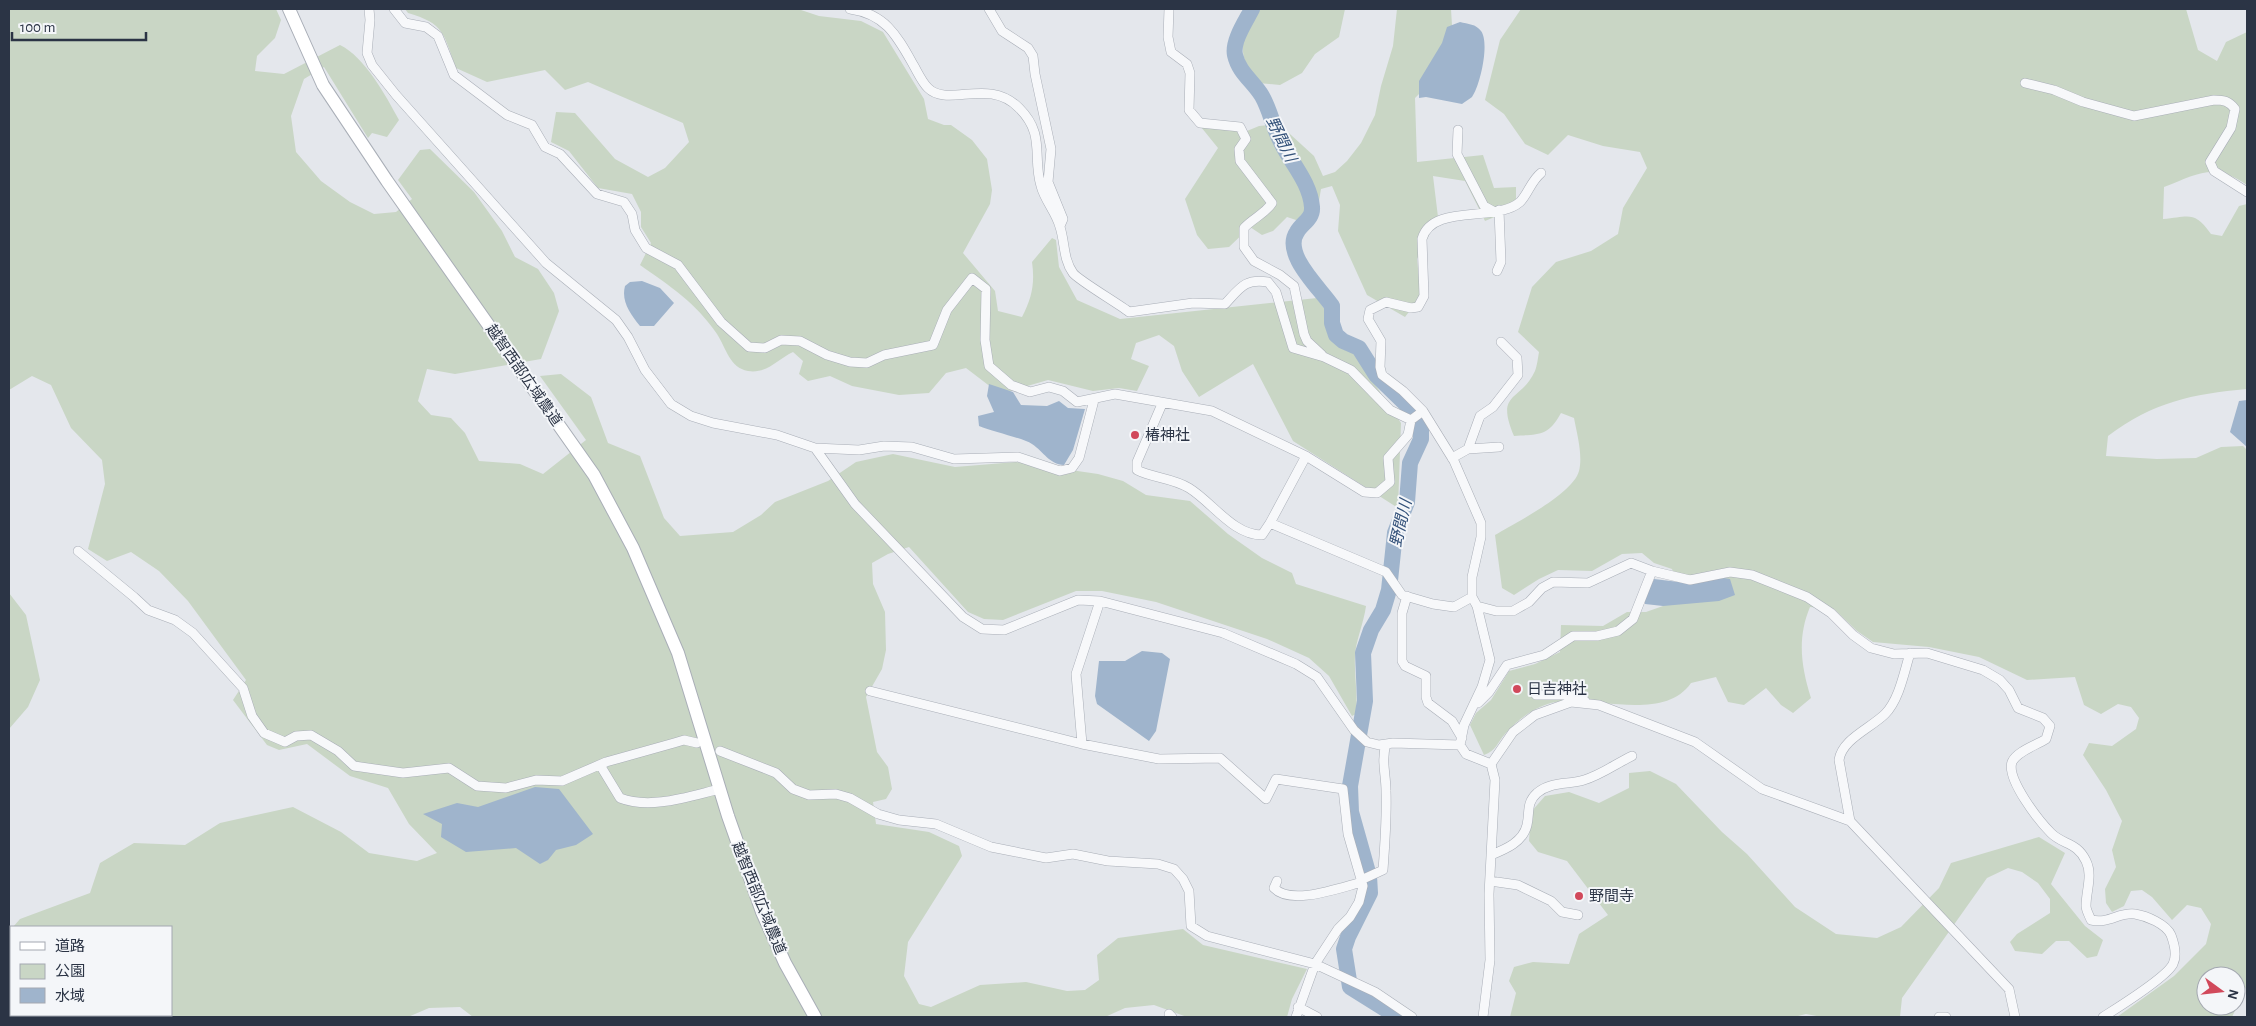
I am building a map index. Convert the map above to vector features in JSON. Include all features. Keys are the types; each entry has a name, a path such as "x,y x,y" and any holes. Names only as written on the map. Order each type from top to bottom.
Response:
{"street":[{"name":"越智西部広域農道","path":"289,9 328,93 387,181 594,475 633,548 678,653 728,816 762,912 785,963 815,1017"},
{"path":"369,9 367,53 372,65 546,263 616,320 649,376 671,404 691,416 713,423 778,436 815,448 859,450 884,446 912,447 954,459 1018,457 1060,470 1072,468 1079,458 1094,400"},
{"path":"394,9 405,23 426,27 438,36 454,75 507,115 532,125 545,148 560,154 597,194 624,202 632,214 635,230 646,248 678,266 721,322 749,347 765,348 781,340 800,341 850,362 867,363 884,355 933,345 948,310 972,278 986,289 988,312 985,340 989,366 1011,386 1030,392 1049,387 1063,391 1077,402 1094,400 1115,394 1162,404 1212,411 1306,456 1364,492 1378,494 1390,482 1388,458 1408,435 1411,420 1424,411"},
{"path":"850,9 875,16 887,25 905,49 932,93 943,96 976,92 999,94 1019,108 1032,126 1038,145 1040,183 1047,204 1060,226 1065,257 1073,275 1129,312 1193,303 1225,304 1241,287 1253,280 1268,282 1276,292 1293,348 1324,357 1350,370 1390,410 1411,420"},
{"path":"989,9 1002,30 1028,48 1033,56 1051,149 1048,182 1063,219 1060,226"},
{"path":"1169,9 1168,37 1171,52 1186,64 1190,73 1189,110 1200,123 1240,127 1246,139 1239,149 1240,162 1272,203 1267,211 1254,217 1244,228 1244,247 1254,261 1280,274 1294,286 1304,334 1307,341 1324,357"},
{"path":"2025,82 2054,90 2083,102 2134,116 2214,100 2224,100 2231,103 2235,109 2231,128 2210,162 2214,171 2247,192"},
{"path":"1458,130 1457,154 1484,206 1496,211"},
{"path":"1461,742 1464,725 1482,687 1490,660 1478,606 1472,597 1472,577 1481,537 1481,523 1452,458 1424,411 1382,374 1380,367 1381,342 1368,319 1370,310 1386,302 1411,308 1418,307 1424,296 1422,239 1424,230 1431,223 1496,211 1520,202 1541,173"},
{"path":"1496,211 1501,262 1497,271"},
{"path":"1468,449 1480,416 1493,407 1518,375 1517,358 1500,342"},
{"path":"1162,404 1137,462 1137,470 1187,487 1238,528 1252,535 1262,535 1306,456"},
{"path":"1452,458 1468,449 1499,447"},
{"path":"815,448 855,504 963,617 982,629 1004,630 1078,600 1100,601 1223,633 1296,664 1316,677 1354,730 1367,742 1379,745 1461,742"},
{"path":"1270,523 1386,572 1402,594 1407,596 1433,604 1454,607 1472,597"},
{"path":"78,551 148,610 175,620 193,633 243,688 252,716 264,733 285,742 296,736 311,735 338,751 354,766 403,772 448,768 477,786 506,788 536,780 562,781 600,765 684,740 697,743"},
{"path":"1478,606 1496,611 1513,611 1529,602 1542,588 1553,582 1588,583 1631,563 1652,571 1690,580 1730,572 1752,575 1807,597 1831,613 1853,635 1871,648 1894,654 1926,653 1983,670 2000,680 2009,690 2018,708 2042,718 2050,726 2046,738 2018,754 2012,762 2010,774 2017,788 2052,834 2078,848 2087,862 2090,882 2086,907 2091,920 2102,922 2119,916 2135,914 2157,922 2170,933 2175,950 2173,964 2160,977 2103,1017"},
{"path":"1473,708 1489,692 1506,665 1544,655 1574,636 1597,636 1618,631 1633,619 1652,571"},
{"path":"1407,596 1402,613 1402,661 1406,666 1426,676 1426,697 1428,703 1452,721 1466,754 1490,764"},
{"path":"1082,744 1076,674 1100,601"},
{"path":"1850,821 1839,760 1840,753 1892,706 1910,654"},
{"path":"870,691 1082,744 1159,760 1220,758 1266,799 1276,780 1343,789 1348,834 1361,881 1359,902 1315,964 1296,1017"},
{"path":"1536,695 1567,695 1695,742 1762,789 1850,821 2009,989 2014,1017"},
{"path":"1490,764 1513,732 1535,715 1571,702 1592,705"},
{"path":"1277,881 1274,888 1279,893 1293,898 1361,881 1383,870 1386,797 1382,757 1386,744"},
{"path":"720,751 776,773 793,789 808,795 836,794 850,798 878,814 898,820 936,824 991,847 1046,858 1072,854 1108,861 1158,864 1174,869 1183,878 1189,891 1191,926 1207,936 1315,964 1375,992 1412,1017"},
{"path":"1491,855 1510,847 1524,835 1528,824 1528,806 1538,792 1549,786 1583,781 1632,756"},
{"path":"1483,1017 1490,960 1490,881 1495,780 1490,764"},
{"path":"600,765 620,798 633,802 683,798 720,788"},
{"path":"1490,881 1506,882 1530,890 1551,901 1562,912 1578,915"},
{"path":"1298,1007 1317,1017"},
{"path":"1939,1017 1946,1017"}],"green space":[{"path":"9,9 276,9 281,20 275,38 257,56 255,71 284,74 340,45 358,58 374,78 399,120 387,137 372,133 368,138 324,67 304,79 291,116 296,152 321,181 350,202 374,214 396,212 412,199 398,180 420,150 430,149 474,192 502,231 515,257 538,269 554,293 559,311 541,359 455,374 427,369 418,401 431,415 451,418 465,433 479,461 520,464 543,474 586,440 540,376 561,374 591,397 608,443 640,456 664,518 680,536 733,532 761,515 775,502 828,481 856,462 893,454 955,467 1016,462 1098,474 1123,481 1146,495 1190,501 1228,534 1262,558 1292,573 1296,584 1366,606 1355,651 1356,714 1352,716 1329,676 1309,658 1267,639 1156,602 1102,591 1076,591 1003,620 984,619 968,612 909,547 888,554 872,563 873,584 885,612 886,650 882,669 866,697 877,752 888,767 892,789 886,799 873,802 876,824 929,832 959,846 962,856 908,942 904,976 919,1004 931,1007 980,985 1026,982 1067,991 1085,990 1099,980 1097,955 1118,938 1183,929 1203,945 1307,969 1292,999 1287,1017 1187,1017 1154,1005 1125,1008 1105,1017 473,1017 460,1007 429,1008 408,1017 9,1017 10,930 10,1016 172,1016 172,926 14,926 20,919 90,893 100,863 134,843 185,845 220,823 293,807 341,832 369,853 417,861 437,853 409,824 388,788 350,776 307,744 279,750 267,745 233,700 246,680 188,601 159,571 131,552 107,561 88,549 105,484 102,460 71,428 51,385 32,376 9,390"},
{"path":"405,9 798,9 819,16 861,21 883,32 924,99 928,119 944,125 951,125 972,140 987,159 992,190 990,204 963,253 995,291 998,311 1022,317 1032,290 1032,262 1052,238 1056,240 1059,267 1077,300 1120,319 1317,298 1401,423 1398,508 1293,441 1253,364 1199,397 1182,371 1174,346 1159,335 1136,343 1131,359 1149,366 1137,391 1119,388 1093,391 1048,380 1000,394 966,368 946,373 929,393 899,395 852,386 830,376 808,381 799,374 803,361 793,352 761,370 748,371 742,369 729,357 717,334 700,313 662,280 640,265 651,243 641,227 641,212 632,194 598,188 569,151 551,142 556,112 575,113 615,159 648,177 665,168 689,142 683,123 588,82 565,90 545,70 487,82 456,68 445,38 436,26 429,21 408,13"},
{"path":"1254,9 1345,9 1339,37 1315,54 1302,73 1280,85 1258,83 1243,55 1246,30"},
{"path":"1397,9 1451,9 1453,42 1430,83 1415,98 1417,162 1483,155 1494,188 1516,187 1516,208 1485,221 1465,181 1433,176 1438,217 1417,259 1421,296 1405,317 1367,295 1338,231 1340,205 1332,186 1321,189 1317,213 1302,222 1287,217 1273,231 1262,235 1250,227 1229,247 1208,249 1197,235 1185,199 1218,148 1201,127 1247,131 1259,126 1279,124 1314,156 1323,176 1335,172 1347,161 1361,143 1375,115 1381,86 1393,46"},
{"path":"1521,9 2186,9 2198,50 2217,61 2226,42 2247,32 2247,185 2225,174 2206,172 2164,187 2163,219 2195,218 2211,234 2222,236 2239,206 2247,204 2247,389 2191,397 2141,415 2108,436 2106,456 2157,459 2196,458 2221,447 2243,446 2247,450 2247,985 2246,987 2246,966 2196,966 2196,1016 2232,1017 2117,1017 2174,976 2206,944 2211,924 2201,908 2187,905 2172,920 2152,897 2142,890 2131,891 2124,906 2112,912 2106,903 2105,889 2116,867 2112,850 2122,821 2106,790 2083,755 2089,743 2112,746 2136,729 2139,718 2131,707 2118,704 2101,714 2084,705 2075,677 2027,680 1979,657 1929,647 1873,642 1857,631 1834,609 1810,607 1803,630 1802,652 1811,698 1793,713 1781,705 1766,688 1744,705 1728,702 1716,677 1691,683 1679,695 1664,702 1647,705 1572,701 1556,702 1542,706 1516,723 1494,749 1484,755 1470,725 1476,713 1491,700 1509,671 1535,664 1560,652 1561,625 1603,626 1627,612 1646,612 1663,606 1678,586 1672,569 1654,563 1642,553 1622,554 1592,571 1558,570 1539,579 1514,595 1502,588 1495,535 1529,516 1566,489 1574,480 1580,465 1579,444 1574,418 1561,413 1552,426 1542,433 1514,436 1509,422 1508,404 1529,381 1535,371 1538,359 1539,352 1518,332 1532,287 1556,262 1591,251 1618,234 1623,208 1647,168 1640,152 1603,146 1568,135 1548,155 1525,144 1504,114 1485,100 1500,40"},
{"path":"9,593 26,615 40,680 28,707 9,729"},
{"path":"1650,771 1676,784 1722,832 1747,854 1795,907 1836,934 1877,938 1901,927 1939,888 1951,863 2039,837 2065,853 2051,884 2085,926 2103,940 2097,956 2087,958 2069,941 2056,941 2042,954 2015,951 2010,942 2017,934 2050,913 2050,899 2038,883 2022,872 2008,868 1987,878 1902,998 1900,1017 1822,1017 1806,1014 1794,1017 1510,1017 1516,993 1509,981 1514,967 1533,962 1569,964 1579,934 1608,915 1567,861 1538,852 1529,841 1531,812 1545,796 1569,792 1599,803 1629,788 1629,773"}],"water":[{"path":"1460,22 1477,27 1484,37 1485,45 1481,74 1472,97 1462,104 1426,97 1419,98 1419,81 1442,43 1447,27"},
{"path":"642,281 660,288 674,303 654,326 640,326 625,302 625,286 630,282"},
{"path":"989,384 1013,392 1021,405 1047,406 1059,401 1068,408 1085,409 1073,450 1064,465 1050,460 1028,442 979,426 978,416 994,412 987,396"},
{"path":"2247,400 2247,447 2230,432 2239,401"},
{"path":"1724,578 1730,579 1735,595 1719,601 1663,606 1645,604 1645,598 1654,579 1687,583"},
{"path":"1142,651 1162,653 1170,659 1156,731 1149,741 1097,704 1095,696 1099,661 1125,661"},
{"path":"535,787 559,789 593,834 576,845 556,850 548,860 540,864 516,848 466,852 441,837 442,824 423,814 457,803 478,807"}],"waterway":[{"name":"野間川","path":"1252,9 1237,37 1235,55 1243,72 1262,96 1278,136 1304,181 1311,198 1311,215 1297,232 1294,241 1294,250 1298,260 1332,306 1332,323 1336,335 1343,341 1359,348 1376,375 1411,409 1421,425 1421,439 1410,463 1407,502 1395,533 1389,590 1383,610 1371,630 1363,653 1365,701 1350,786 1351,812 1369,876 1370,893 1344,949 1350,987 1398,1017"}],"place":[{"name":"椿神社","path":"1135,435"},
{"name":"日吉神社","path":"1517,689"},
{"name":"野間寺","path":"1579,896"}]}
